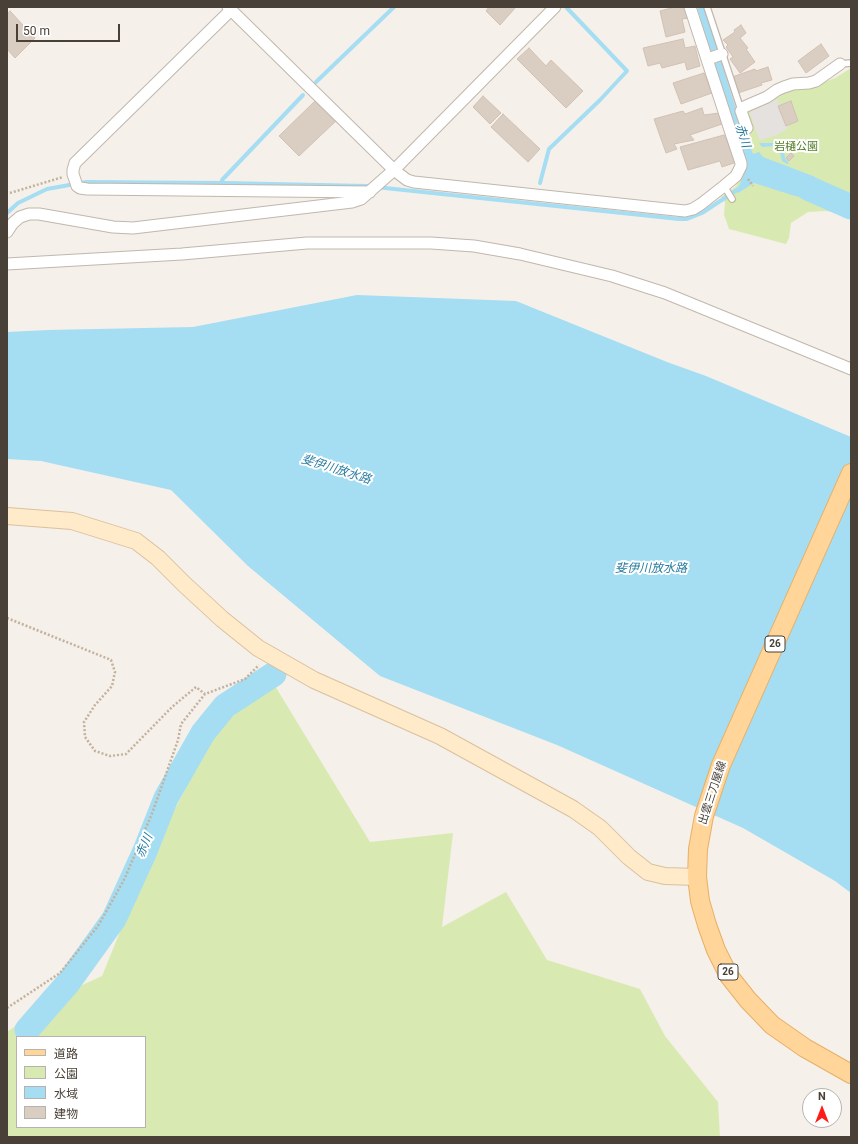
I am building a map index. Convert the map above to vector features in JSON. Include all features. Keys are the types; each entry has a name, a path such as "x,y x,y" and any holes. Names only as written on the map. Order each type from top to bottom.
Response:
{"main road":[{"name":"出雲三刀屋線","path":"851,473 721,765 704,816 698,848 697,877 700,902 716,950 729,976 748,1000 772,1025 805,1048 851,1074"}],"street":[{"path":"7,232 13,223 20,217 29,214 39,214 113,227 133,228 352,202 361,199 394,170 555,7"},
{"path":"374,189 87,189 80,188 75,180 73,170 75,163 229,8 394,170 407,180 414,182 685,211 693,209 726,189 736,176 741,166 737,131 715,56 690,7"},
{"path":"737,131 747,128 741,111 744,107 767,97 777,90 793,84 816,81 845,63"},
{"path":"7,264 182,254 307,243 431,242 474,246 520,254 612,276 665,293 851,369"},
{"path":"7,516 72,521 136,541 158,558 222,619 258,648 314,680 440,736 573,809 600,828 628,857 648,872 665,876 697,877"}],"lane":[{"path":"707,7 715,56 741,111"},
{"path":"726,189 731,198"}],"path":[{"path":"10,194 75,180"},
{"path":"7,618 111,660 115,672 112,686 95,705 84,722 85,737 95,751 110,756 126,754 172,707 196,687 205,694"},
{"path":"7,1008 60,973 98,926 125,878 153,810 178,740 181,724 205,694 245,679 269,654"}],"green space":[{"name":"岩樋公園","path":"851,68 851,220 842,213 825,211 808,212 791,223 789,238 786,244 729,229 724,215 725,202 721,197 735,187 744,170 734,126 743,123 748,109 778,94 794,89 811,87 835,78"},
{"path":"272,681 370,842 453,833 442,927 506,892 547,960 640,989 665,1036 718,1102 720,1137 7,1137 7,1032 56,997 102,976 153,851 215,732"}],"shaded area":[{"path":"778,99 780,105 778,106 786,126 788,125 788,128 777,135 760,140 750,114 752,111"}],"water":[{"path":"697,7 704,7 738,115 753,154 759,152 763,157 813,176 837,193 840,199 838,203 795,196 754,183 738,193 736,189 739,186 745,172 744,154 713,61"},
{"path":"759,143 778,144 789,163 787,164 782,161 780,152 776,147 762,147"},
{"name":"斐伊川放水路","path":"357,295 516,301 667,362 706,376 851,437 851,893 835,881 743,828 557,745 380,676 248,566 171,490 41,461 7,459 7,332 193,327"}],"building":[{"path":"489,7 516,7 500,25 486,11"},
{"path":"675,7 686,7 689,18 682,19 685,32 666,37 660,11"},
{"path":"10,11 35,38 15,58 7,49 7,14"},
{"path":"741,25 746,33 740,38 748,48 746,49 755,62 740,73 730,59 733,57 726,47 728,45 723,40 735,32 734,30"},
{"path":"683,39 685,48 695,46 700,66 687,70 685,62 662,68 660,63 648,66 643,48"},
{"path":"821,44 829,56 806,73 798,61"},
{"path":"529,48 546,66 551,60 583,91 566,108 517,59"},
{"path":"768,67 772,80 738,93 732,77 755,69 756,71"},
{"path":"704,73 712,93 681,104 673,83"},
{"path":"483,96 501,113 490,124 473,107"},
{"path":"316,100 337,120 299,156 279,136"},
{"path":"791,101 798,121 786,126 778,106"},
{"path":"702,108 704,115 719,113 722,124 690,135 694,140 674,144 677,149 666,153 654,119 683,111 685,114"},
{"path":"503,114 540,149 528,162 491,127"},
{"path":"724,135 737,162 722,167 720,161 688,170 680,147"},
{"path":"784,141 794,141 794,151 784,151"},
{"path":"791,153 794,156 789,161 786,158"}],"waterway":[{"path":"316,82 394,7"},
{"path":"540,183 549,149 600,100 627,71 566,7"},
{"path":"222,180 303,95"},
{"path":"7,213 18,203 47,189 86,182 225,183 366,186 687,219 702,213 740,188"},
{"name":"赤川","path":"808,188 851,207"},
{"name":"赤川","path":"27,1030 68,983 114,919 145,851 166,798 203,733 225,706 274,674"}]}
